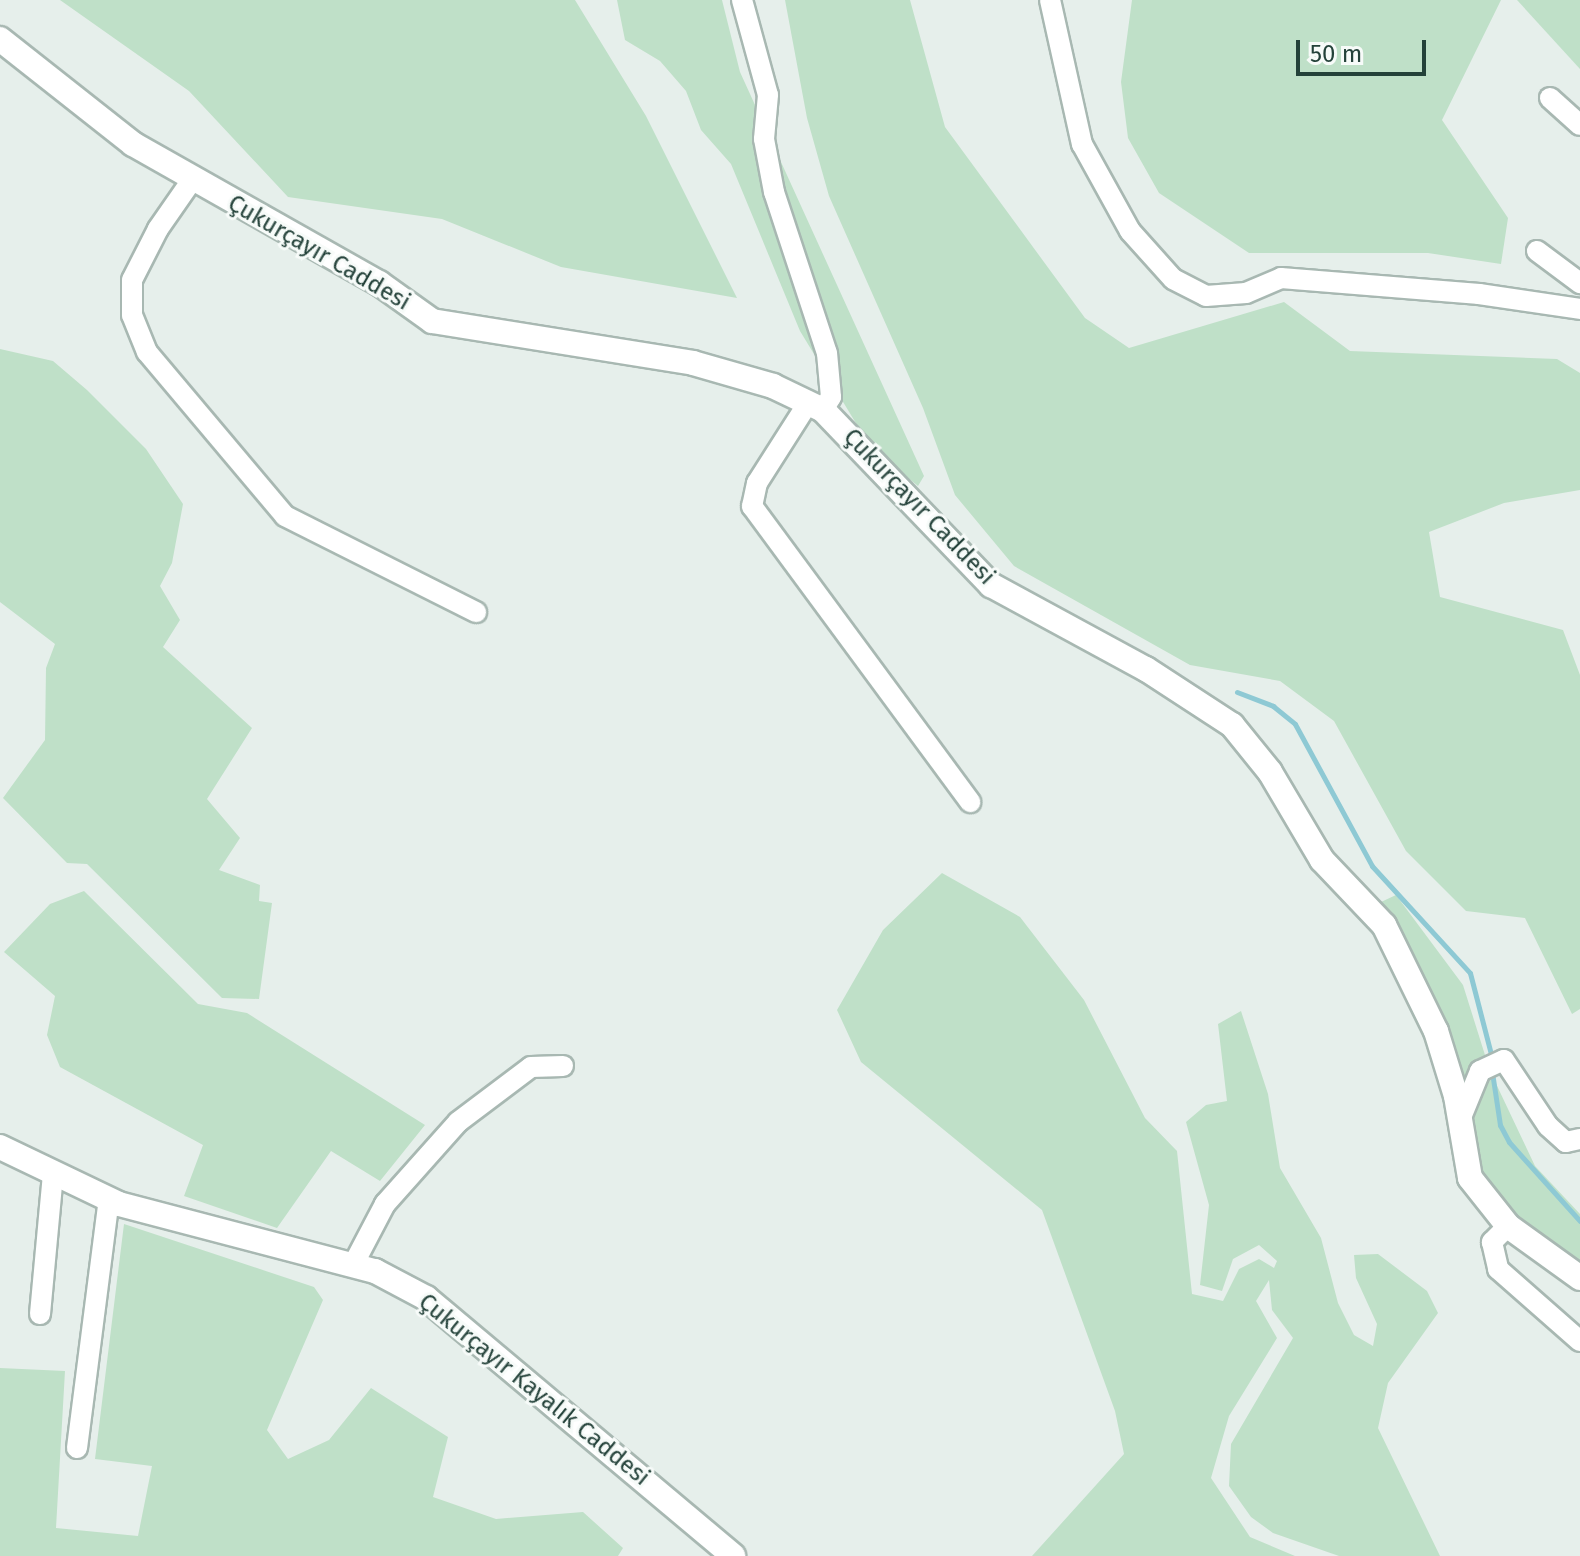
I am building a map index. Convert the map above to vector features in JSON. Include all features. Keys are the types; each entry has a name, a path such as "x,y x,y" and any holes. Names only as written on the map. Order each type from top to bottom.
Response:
{"street":[{"path":"742,0 768,95 764,139 774,192 827,353 831,397 816,406 757,483 752,506 970,802"},
{"path":"1050,0 1082,144 1130,231 1173,279 1206,296 1246,293 1281,278 1479,294 1580,309"},
{"name":"Çukurçayır Caddesi","path":"0,39 133,144 379,283 432,321 693,363 773,386 816,406 991,585 1146,669 1232,725 1270,772 1322,860 1384,925 1436,1031 1460,1120 1470,1178 1508,1226 1580,1278"},
{"path":"1550,98 1580,125"},
{"path":"192,180 158,229 132,280 132,315 147,352 285,516 476,612"},
{"path":"1537,251 1580,283"},
{"path":"1460,1120 1480,1071 1504,1060 1548,1126 1566,1142 1580,1139"},
{"path":"353,1265 385,1204 458,1122 531,1067 563,1066"},
{"name":"Çukurçayır Kayalık Caddesi","path":"0,1147 109,1199 353,1265 426,1298 733,1556"},
{"path":"40,1314 53,1173"},
{"path":"77,1448 109,1199"},
{"path":"1508,1226 1492,1242 1498,1269 1580,1341"}],"green space":[{"path":"60,0 575,0 646,116 737,298 561,267 442,219 288,197 189,91"},
{"path":"617,0 722,0 740,72 924,476 918,486 871,448 800,331 731,164 701,130 686,91 660,61 625,40"},
{"path":"785,0 910,0 945,127 1085,318 1129,348 1284,302 1350,351 1557,359 1580,373 1580,490 1504,503 1429,532 1440,597 1563,630 1580,675 1580,1009 1572,1014 1525,918 1466,911 1406,851 1334,721 1280,681 1190,665 1014,566 955,495 923,408 829,196 807,118"},
{"path":"1132,0 1501,0 1442,120 1508,218 1501,264 1428,253 1249,253 1159,193 1128,138 1121,82"},
{"path":"1517,0 1580,0 1580,69"},
{"path":"0,349 53,361 146,449 183,504 172,563 160,586 180,620 163,647 252,728 207,799 240,838 219,870 260,885 259,901 272,903 259,999 222,998 87,864 67,863 3,798 45,740 46,668 55,644 0,602"},
{"path":"942,873 1020,917 1084,1000 1145,1118 1177,1151 1192,1294 1223,1301 1239,1269 1259,1259 1274,1268 1277,1261 1259,1245 1233,1259 1222,1291 1200,1285 1209,1205 1186,1122 1206,1105 1227,1101 1218,1024 1241,1011 1268,1094 1280,1168 1321,1238 1338,1303 1354,1335 1373,1346 1377,1324 1356,1278 1354,1255 1378,1254 1427,1291 1438,1313 1388,1383 1378,1428 1440,1556 1339,1556 1273,1533 1251,1517 1229,1486 1231,1444 1293,1338 1272,1310 1269,1280 1256,1301 1277,1338 1229,1416 1211,1478 1250,1537 1295,1556 1032,1556 1124,1454 1115,1411 1042,1210 861,1062 837,1010 883,930"},
{"path":"84,891 198,1004 247,1013 425,1125 380,1181 331,1151 277,1228 184,1196 203,1145 60,1067 47,1035 55,996 4,952 50,904"},
{"path":"1396,895 1463,985 1490,1071 1535,1166 1580,1214 1580,1267 1510,1217 1486,1188 1408,952 1381,902"},
{"path":"124,1224 314,1287 323,1300 267,1430 288,1459 329,1440 371,1388 448,1437 433,1497 496,1519 583,1512 623,1548 618,1556 0,1556 0,1368 65,1371 56,1528 138,1536 152,1466 95,1459"}],"waterway":[{"path":"1237,692 1273,706 1295,724 1372,866 1470,973 1492,1058"},
{"path":"1492,1072 1500,1125 1509,1142 1580,1221"}]}
